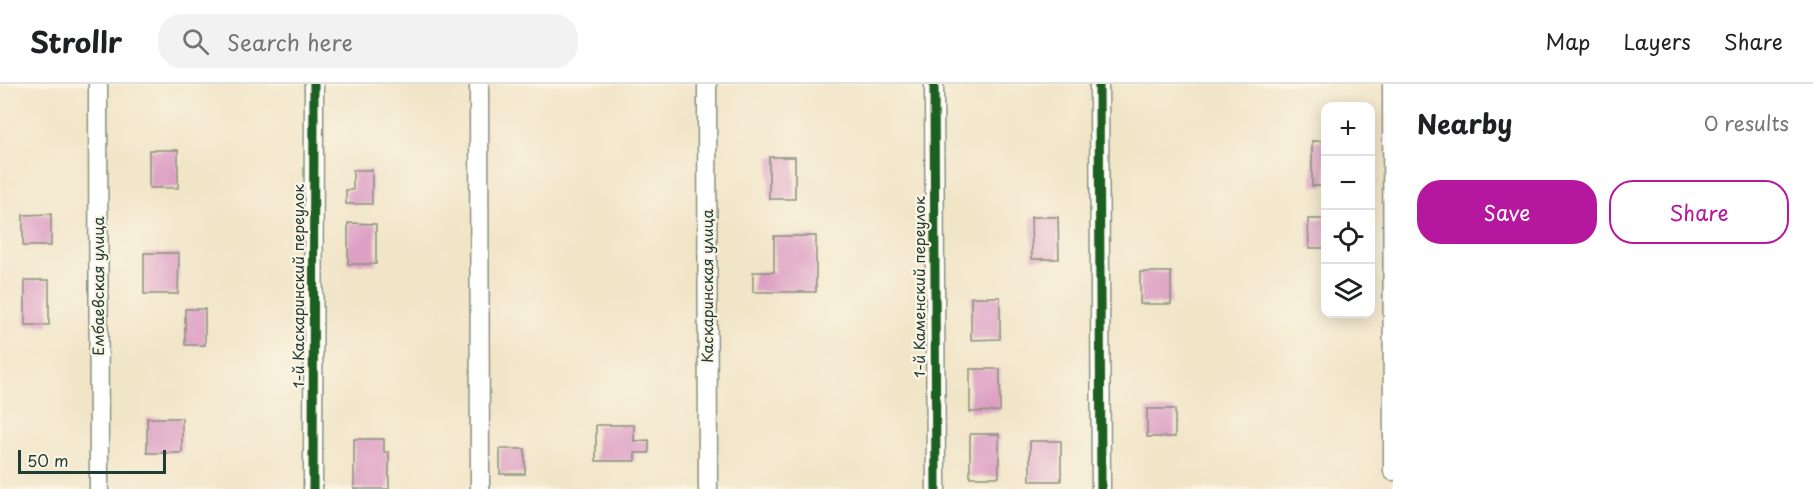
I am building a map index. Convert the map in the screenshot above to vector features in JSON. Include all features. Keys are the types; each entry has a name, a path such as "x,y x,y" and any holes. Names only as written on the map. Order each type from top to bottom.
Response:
{"street":[{"name":"Ембаевская улица","path":"98,84 99,489"},
{"name":"1-й Каскаринский переулок","path":"313,489 314,84"},
{"path":"479,84 480,489"},
{"name":"Каскаринская улица","path":"707,84 708,489"},
{"name":"1-й Каменский переулок","path":"934,84 936,489"},
{"path":"1099,84 1101,489"},
{"path":"1392,84 1393,471"}],"building":[{"path":"1312,141 1321,141 1321,186 1312,186"},
{"path":"149,150 178,150 178,188 149,188"},
{"path":"769,157 795,157 795,199 769,199"},
{"path":"353,170 372,170 372,204 346,204 346,190 353,190"},
{"path":"51,214 51,246 23,246 23,215"},
{"path":"1031,217 1058,217 1059,259 1032,259"},
{"path":"1308,219 1321,219 1321,248 1309,248"},
{"path":"348,223 376,224 376,264 348,264"},
{"path":"774,236 816,236 816,292 753,292 753,272 774,272"},
{"path":"144,253 179,253 178,294 144,294"},
{"path":"1140,272 1171,272 1171,304 1140,304"},
{"path":"25,280 49,280 49,325 25,325"},
{"path":"971,297 1000,297 1000,339 971,340"},
{"path":"185,309 205,309 205,345 185,345"},
{"path":"970,369 1000,369 1000,411 970,412"},
{"path":"1147,409 1175,409 1175,437 1147,437"},
{"path":"147,418 182,418 182,453 147,453"},
{"path":"596,425 634,425 634,441 649,440 649,453 635,453 635,461 596,461"},
{"path":"970,434 999,434 999,477 970,477"},
{"path":"354,439 384,439 384,452 389,452 389,489 354,489"},
{"path":"1030,441 1061,441 1061,481 1030,481"},
{"path":"500,449 525,449 525,474 500,474"}],"cycle path":[{"path":"313,489 314,84"},
{"path":"934,84 936,489"},
{"path":"1099,84 1101,489"}]}
